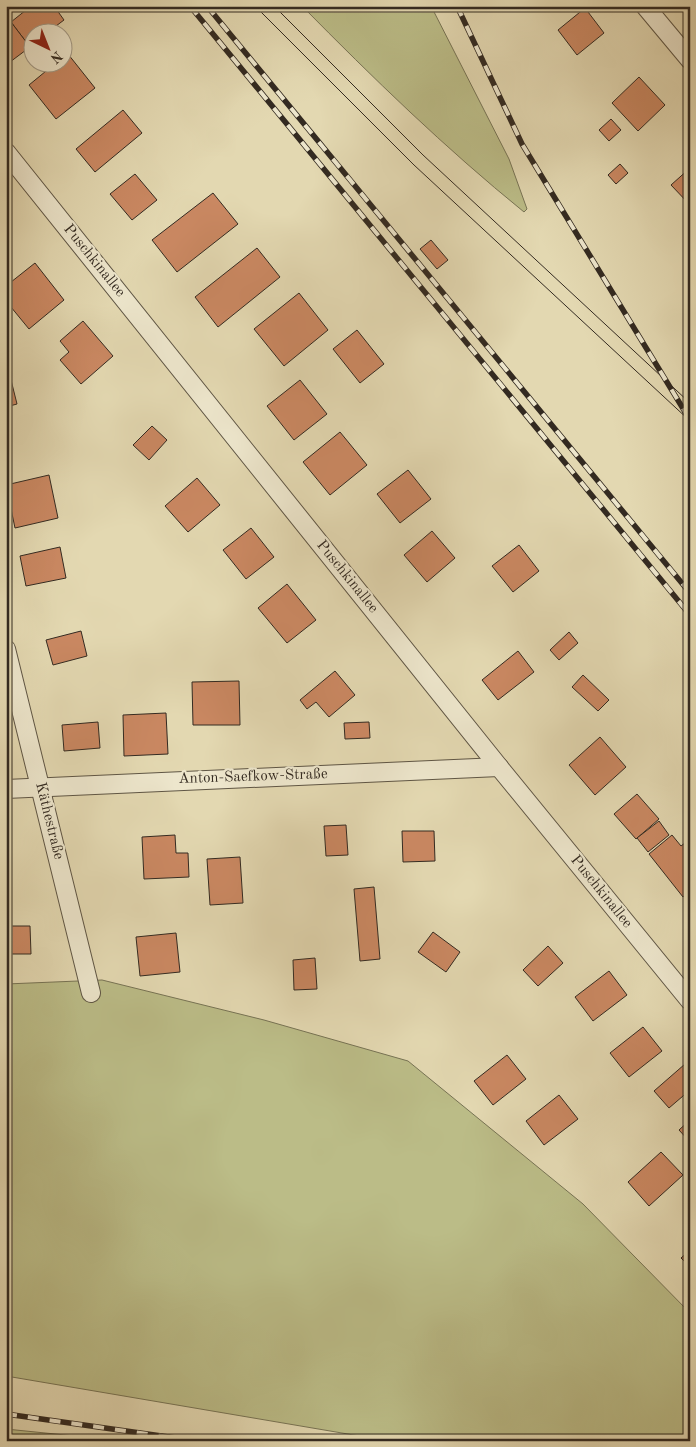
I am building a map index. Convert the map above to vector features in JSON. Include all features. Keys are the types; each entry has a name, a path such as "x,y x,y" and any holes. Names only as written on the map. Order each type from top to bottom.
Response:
{"street":[{"path":"645,6 690,60"},
{"name":"Puschkinallee","path":"6,152 499,767 690,1000"},
{"name":"Käthestraße","path":"6,650 91,993"},
{"name":"Anton-Saefkow-Straße","path":"6,789 499,767"}],"green space":[{"path":"302,6 431,6 509,159 527,209 524,212 438,138"},
{"path":"102,980 264,1020 408,1061 583,1204 690,1313 690,1441 389,1441 6,1376 6,984"},
{"path":"6,1429 124,1441 6,1441"}],"building":[{"path":"31,6 54,6 64,20 61,22 22,22 22,36 11,22"},
{"path":"585,8 604,33 577,55 558,30"},
{"path":"11,22 22,36 22,53 6,65 6,26"},
{"path":"72,59 95,88 56,119 29,85 45,72 72,72"},
{"path":"639,77 665,105 638,131 612,103"},
{"path":"123,110 142,133 95,172 76,149"},
{"path":"611,119 621,130 609,141 599,130"},
{"path":"620,164 628,173 616,184 608,175"},
{"path":"690,168 690,205 671,185"},
{"path":"135,174 157,200 132,220 110,194"},
{"path":"213,193 238,224 177,272 152,240"},
{"path":"431,240 448,260 437,269 420,249"},
{"path":"257,248 280,277 218,327 195,297"},
{"path":"35,263 64,300 29,329 6,301 6,286"},
{"path":"299,293 328,330 284,366 254,329"},
{"path":"83,321 113,356 81,384 60,360 69,352 60,341"},
{"path":"357,330 384,364 360,383 333,349"},
{"path":"6,368 8,368 17,404 6,407"},
{"path":"300,380 327,414 294,440 267,406"},
{"path":"152,426 167,440 149,460 133,445"},
{"path":"340,432 367,465 330,495 303,462"},
{"path":"408,470 431,499 400,523 377,494"},
{"path":"49,475 58,518 15,528 6,485"},
{"path":"197,478 220,505 188,532 165,506"},
{"path":"251,528 274,557 246,579 223,550"},
{"path":"432,531 455,558 427,582 404,555"},
{"path":"519,545 539,571 513,592 492,566"},
{"path":"60,547 66,578 26,586 20,556"},
{"path":"287,584 316,620 287,643 258,608"},
{"path":"81,631 87,656 53,665 46,640"},
{"path":"569,632 578,643 559,660 550,650"},
{"path":"518,651 534,672 498,700 482,680"},
{"path":"335,671 355,695 329,717 316,702 307,709 300,700"},
{"path":"583,675 609,700 598,711 572,687"},
{"path":"239,681 240,725 193,725 192,682"},
{"path":"166,713 168,754 124,756 123,715"},
{"path":"98,722 100,748 64,751 62,725"},
{"path":"369,722 370,738 345,739 344,723"},
{"path":"600,737 626,767 595,795 569,765"},
{"path":"637,794 659,819 636,839 614,814"},
{"path":"659,821 669,835 648,852 637,838"},
{"path":"346,825 348,855 326,856 324,826"},
{"path":"402,831 434,831 435,861 403,862"},
{"path":"175,835 176,853 188,853 189,877 144,879 142,837"},
{"path":"672,835 681,846 690,839 690,891 683,897 649,854"},
{"path":"240,857 243,903 210,905 207,859"},
{"path":"11,870 11,896 6,896 6,871"},
{"path":"374,887 380,959 360,961 354,889"},
{"path":"6,926 30,926 31,954 6,954"},
{"path":"433,932 460,952 446,972 418,952"},
{"path":"176,933 180,972 140,976 136,937"},
{"path":"548,946 563,963 538,986 523,970"},
{"path":"315,958 317,989 294,990 293,960"},
{"path":"609,971 627,995 593,1021 575,997"},
{"path":"643,1027 662,1051 629,1077 610,1053"},
{"path":"507,1055 526,1079 493,1105 474,1081"},
{"path":"685,1064 690,1069 690,1090 669,1108 654,1091"},
{"path":"559,1095 578,1119 544,1145 526,1121"},
{"path":"690,1120 690,1142 679,1130"},
{"path":"661,1152 683,1175 649,1206 628,1182"},
{"path":"690,1250 690,1267 681,1258"}],"tram line":[{"path":"255,6 414,165 690,421"},
{"path":"274,6 423,155 690,403"}],"railway":[{"path":"190,6 690,615"},
{"path":"207,6 690,593"},
{"path":"457,6 522,144 690,420"},
{"path":"6,1414 197,1441"}]}
